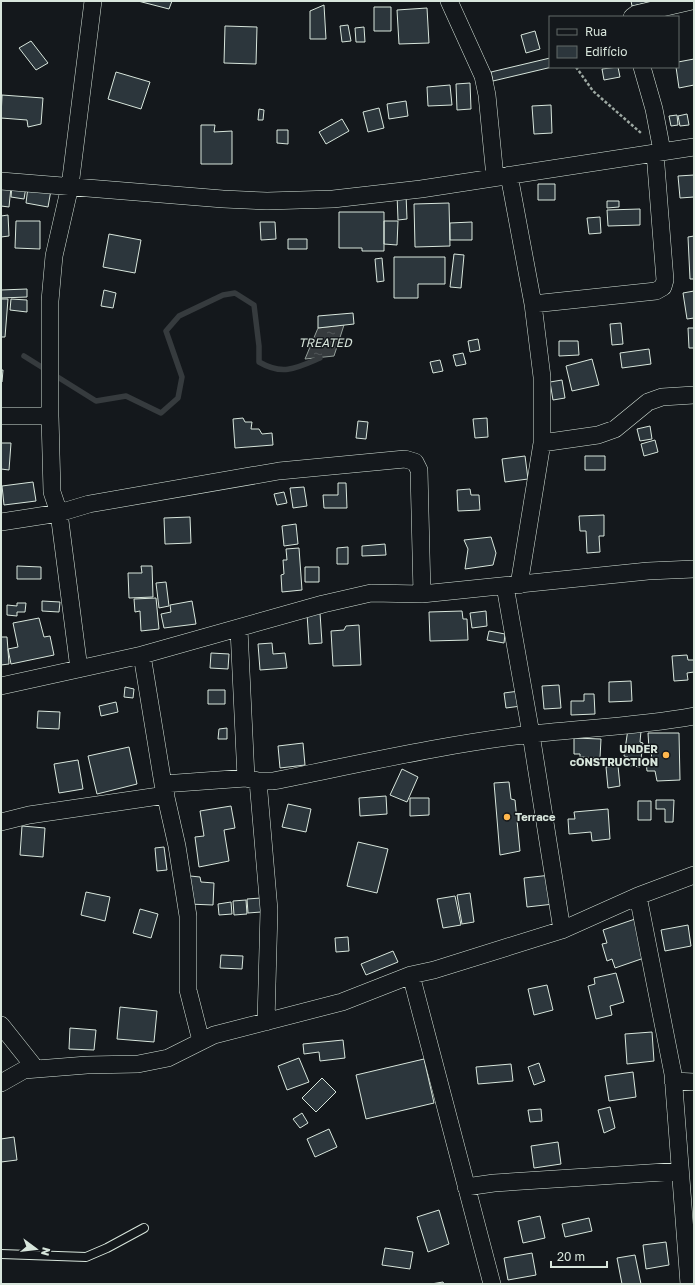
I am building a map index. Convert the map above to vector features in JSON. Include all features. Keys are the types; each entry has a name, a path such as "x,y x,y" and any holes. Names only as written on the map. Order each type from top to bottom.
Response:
{"street":[{"path":"79,669 59,512 52,492 50,302 54,256 70,186 92,1"},
{"path":"449,1 483,76 502,176 532,304 542,377 542,443 512,585 531,734 562,930"},
{"path":"633,16 636,14 692,1"},
{"path":"532,304 656,291 663,287 665,280 659,152 654,109 642,68"},
{"path":"1,181 267,201 333,198 421,189 694,147"},
{"path":"542,443 598,435 615,429 648,402 662,397 694,395"},
{"path":"1,416 50,416"},
{"path":"1,522 59,512 89,504 279,471 405,459 415,462 419,470 422,594"},
{"path":"1,686 142,655 346,598 371,593 422,594 648,571 694,569"},
{"path":"239,629 252,780 270,910 266,1022"},
{"path":"142,655 164,789 177,846 188,916 188,990 201,1041"},
{"path":"1,822 29,815 164,789 252,780 273,781 437,748 531,734 665,722 694,717"},
{"path":"1,1083 24,1070 87,1065 138,1064 168,1058 214,1035 342,1002 411,975 434,970 562,930 638,896 694,875"},
{"path":"638,896 668,1043 673,1081 688,1284"},
{"path":"411,975 492,1284"},
{"path":"1,1025 36,1069"},
{"path":"673,1081 694,1082"},
{"path":"466,1187 494,1183 680,1171"}],"lane":[{"path":"1,1254 86,1257 107,1248 144,1228"}],"path":[{"path":"577,68 594,91 659,152"}],"water":[{"name":"TREATED","path":"344,325 334,356 305,359 318,328"}],"building":[{"path":"138,1 172,1 169,9"},
{"path":"631,1 650,1 650,2 632,6"},
{"path":"324,5 326,39 310,39 310,11"},
{"path":"374,7 391,7 391,31 374,31"},
{"path":"427,8 429,43 399,44 397,10"},
{"path":"348,25 351,41 342,42 340,26"},
{"path":"225,26 257,27 256,64 224,63"},
{"path":"364,27 365,42 356,42 355,28"},
{"path":"535,31 540,49 526,53 521,35"},
{"path":"31,41 48,63 36,70 19,48"},
{"path":"549,58 549,68 493,81 491,72"},
{"path":"694,59 694,85 679,88 676,68 679,68 679,62"},
{"path":"618,68 620,77 604,80 602,69"},
{"path":"116,72 150,82 141,109 108,99"},
{"path":"470,83 471,109 457,110 456,84"},
{"path":"450,85 452,105 428,106 427,87"},
{"path":"2,95 43,98 41,124 28,127 27,120 1,118"},
{"path":"406,101 408,116 389,119 387,104"},
{"path":"551,105 552,133 534,134 532,106"},
{"path":"379,108 384,128 368,132 363,112"},
{"path":"259,109 264,110 263,120 258,120"},
{"path":"687,114 689,125 680,126 678,116"},
{"path":"677,115 678,125 671,126 669,116"},
{"path":"342,119 349,131 326,144 319,132"},
{"path":"201,125 215,125 214,132 232,131 232,164 201,164"},
{"path":"277,130 288,130 288,144 277,143"},
{"path":"694,175 694,197 680,198 678,176"},
{"path":"538,184 555,184 555,200 538,200"},
{"path":"12,185 26,187 24,199 11,197"},
{"path":"1,186 11,187 9,207 1,206"},
{"path":"28,187 51,190 48,207 26,203"},
{"path":"397,194 406,194 407,219 398,220"},
{"path":"607,201 619,201 619,207 607,208"},
{"path":"449,203 450,246 415,247 414,204"},
{"path":"640,209 640,225 608,226 607,210"},
{"path":"339,212 384,212 384,251 362,251 362,248 339,248"},
{"path":"8,215 9,236 1,237 1,216"},
{"path":"600,217 601,233 589,234 587,218"},
{"path":"16,221 40,221 40,249 15,248"},
{"path":"384,221 398,221 397,245 384,244"},
{"path":"260,222 275,222 276,239 261,240"},
{"path":"472,222 472,240 450,240 450,223"},
{"path":"109,234 141,240 135,273 103,267"},
{"path":"694,236 694,279 690,279 688,237"},
{"path":"288,239 307,239 307,249 288,249"},
{"path":"454,254 464,255 461,288 450,287"},
{"path":"394,257 445,257 445,284 418,284 418,298 394,298"},
{"path":"382,258 384,281 377,282 375,259"},
{"path":"27,289 27,297 1,298 1,290"},
{"path":"104,290 116,293 113,308 101,306"},
{"path":"694,291 694,318 687,319 683,293"},
{"path":"1,299 8,299 5,337 1,337"},
{"path":"11,299 27,300 27,312 10,310"},
{"path":"353,313 354,324 318,328 318,316"},
{"path":"621,323 623,344 612,345 610,324"},
{"path":"688,328 694,328 694,348 689,348"},
{"path":"478,339 480,350 470,352 468,341"},
{"path":"559,341 578,341 579,355 559,356"},
{"path":"649,349 651,364 622,368 620,353"},
{"path":"463,353 466,364 456,366 453,355"},
{"path":"592,359 599,385 572,391 566,366"},
{"path":"440,360 443,371 433,373 430,362"},
{"path":"1,370 3,370 2,382 1,382"},
{"path":"562,380 565,398 553,400 550,382"},
{"path":"243,418 245,422 252,422 251,429 259,429 262,434 272,433 273,445 235,448 233,419"},
{"path":"487,418 488,437 475,438 473,419"},
{"path":"358,421 368,422 366,439 356,438"},
{"path":"650,426 652,439 640,441 637,429"},
{"path":"655,440 658,452 644,456 641,444"},
{"path":"1,443 11,443 9,470 1,469"},
{"path":"525,456 528,479 505,482 502,459"},
{"path":"585,456 605,456 605,470 585,470"},
{"path":"33,482 36,501 4,505 2,486"},
{"path":"338,483 346,483 347,508 324,508 323,495 338,495"},
{"path":"304,487 307,506 293,508 290,488"},
{"path":"470,489 471,495 479,495 480,510 458,511 457,490"},
{"path":"284,492 287,503 277,505 274,494"},
{"path":"604,515 604,536 599,536 600,552 587,553 586,531 580,531 579,516"},
{"path":"190,517 191,543 165,544 164,518"},
{"path":"296,524 298,544 284,546 282,526"},
{"path":"491,537 496,553 493,565 465,569 468,549 464,540"},
{"path":"385,544 386,555 362,556 362,546"},
{"path":"348,547 348,564 337,564 337,548"},
{"path":"299,548 302,590 282,592 281,575 284,574 283,560 287,560 286,549"},
{"path":"17,566 41,567 41,579 17,579"},
{"path":"141,566 152,566 153,597 129,598 128,573 142,573"},
{"path":"305,567 319,567 319,582 305,582"},
{"path":"166,582 169,606 159,608 156,583"},
{"path":"156,598 159,629 141,631 140,611 135,612 134,599"},
{"path":"42,601 60,602 59,612 42,611"},
{"path":"192,601 196,624 164,628 161,614 171,612 170,605"},
{"path":"17,603 26,603 25,612 17,612 17,616 7,615 7,605 17,606"},
{"path":"462,611 463,619 467,619 468,640 430,641 429,612"},
{"path":"486,611 487,626 472,628 470,613"},
{"path":"320,613 322,643 309,644 307,614"},
{"path":"39,618 44,637 50,636 54,655 11,664 8,649 18,647 13,623"},
{"path":"359,625 361,665 333,666 331,631 344,630 346,626"},
{"path":"489,631 505,634 504,643 487,640"},
{"path":"1,637 7,637 9,664 1,665"},
{"path":"272,643 273,654 285,653 287,668 260,670 258,644"},
{"path":"211,653 229,654 228,669 210,668"},
{"path":"687,655 688,660 694,660 694,672 687,673 688,680 674,681 672,656"},
{"path":"631,681 632,701 609,702 609,682"},
{"path":"559,685 561,708 544,709 542,686"},
{"path":"125,687 134,689 133,698 124,697"},
{"path":"208,690 225,690 225,704 208,704"},
{"path":"519,691 521,706 506,708 504,693"},
{"path":"584,694 594,694 595,714 571,715 571,701 584,701"},
{"path":"116,702 118,712 101,716 99,706"},
{"path":"38,711 60,712 59,729 37,728"},
{"path":"227,728 227,739 218,739 219,729"},
{"path":"628,729 641,731 640,742 643,743 640,767 626,765 628,757 624,756"},
{"name":"UNDER cONSTRUCTION","path":"648,733 679,733 680,780 657,781 655,771 647,771 646,762 652,762"},
{"path":"574,738 601,739 600,758 580,757 580,754 574,754"},
{"path":"303,743 305,765 280,768 278,746"},
{"path":"129,747 137,784 97,794 88,756"},
{"path":"78,760 83,789 59,793 54,764"},
{"path":"618,766 620,786 608,788 606,767"},
{"path":"402,769 418,777 407,802 390,795"},
{"name":"Terrace","path":"509,782 511,799 515,800 520,851 500,855 494,783"},
{"path":"386,796 387,814 360,816 359,798"},
{"path":"410,798 429,798 429,815 410,816"},
{"path":"656,800 674,800 673,822 665,822 665,809 656,809"},
{"path":"638,801 651,801 651,820 638,820"},
{"path":"288,804 311,809 306,832 282,827"},
{"path":"231,806 235,828 224,830 229,861 199,867 195,837 204,836 200,811"},
{"path":"608,809 610,839 592,841 591,832 569,834 568,819 575,819 574,812"},
{"path":"22,826 45,828 43,857 20,855"},
{"path":"358,842 388,849 377,893 347,886"},
{"path":"164,847 167,870 157,871 155,848"},
{"path":"551,875 554,904 527,907 524,878"},
{"path":"190,876 200,877 201,882 214,883 213,905 188,904"},
{"path":"86,892 110,897 105,921 81,915"},
{"path":"470,893 474,922 462,924 457,895"},
{"path":"455,896 461,925 443,928 437,899"},
{"path":"261,898 261,912 248,913 247,899"},
{"path":"246,900 247,914 234,915 233,901"},
{"path":"231,902 232,914 219,915 218,904"},
{"path":"140,909 158,914 151,938 133,933"},
{"path":"635,919 647,957 615,968 612,959 607,961 602,944 607,943 603,930"},
{"path":"688,925 691,946 665,951 661,930"},
{"path":"348,937 349,951 336,952 335,938"},
{"path":"393,951 398,962 366,975 361,964"},
{"path":"221,955 243,956 242,969 220,968"},
{"path":"616,973 624,1002 610,1006 612,1015 596,1019 588,986 595,984 594,978"},
{"path":"547,985 553,1010 534,1015 528,989"},
{"path":"120,1007 157,1011 154,1042 117,1039"},
{"path":"70,1028 96,1030 94,1050 69,1049"},
{"path":"652,1032 654,1061 627,1064 625,1034"},
{"path":"343,1040 345,1058 320,1061 319,1052 304,1054 303,1044"},
{"path":"299,1058 309,1082 287,1090 278,1066"},
{"path":"424,1059 434,1103 366,1119 356,1075"},
{"path":"539,1063 545,1081 534,1085 528,1067"},
{"path":"511,1064 513,1081 478,1084 476,1067"},
{"path":"633,1072 636,1097 609,1101 605,1076"},
{"path":"322,1078 336,1092 316,1112 302,1098"},
{"path":"610,1107 615,1128 604,1133 598,1110"},
{"path":"541,1109 542,1121 530,1122 528,1110"},
{"path":"302,1113 308,1123 300,1128 293,1119"},
{"path":"329,1129 337,1147 315,1157 307,1139"},
{"path":"14,1137 17,1160 1,1162 1,1139"},
{"path":"558,1142 561,1164 534,1168 531,1146"},
{"path":"439,1210 449,1244 428,1252 417,1217"},
{"path":"540,1216 545,1238 523,1243 518,1221"},
{"path":"589,1218 592,1231 565,1237 562,1224"},
{"path":"666,1242 669,1265 646,1269 643,1245"},
{"path":"385,1248 413,1252 410,1269 382,1265"},
{"path":"532,1253 536,1275 508,1280 504,1258"},
{"path":"635,1255 641,1284 622,1284 617,1258"},
{"path":"443,1282 444,1284 431,1284"}],"waterway":[{"path":"24,356 96,401 126,396 161,413 178,398 182,377 166,331 179,316 223,295 235,293 254,305 259,346 259,362 275,369 283,370 304,365 320,358"}],"place":[{"name":"UNDER cONSTRUCTION","path":"666,755"},
{"name":"Terrace","path":"507,817"}]}
